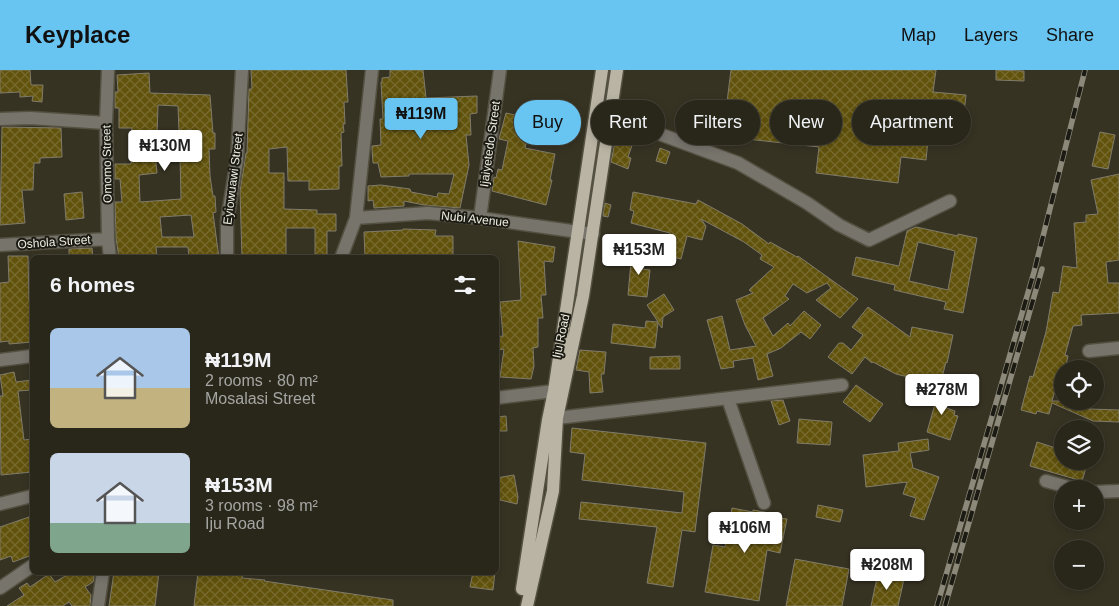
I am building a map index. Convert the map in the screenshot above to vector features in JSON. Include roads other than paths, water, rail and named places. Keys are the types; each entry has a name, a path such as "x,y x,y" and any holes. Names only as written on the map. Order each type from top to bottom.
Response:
{"main road":[{"name":"Iju Road","path":"519,606 554,391 602,70"},
{"name":"Iju Road","path":"613,100 618,70"},
{"name":"Iju Road","path":"527,606 553,491 557,418 583,296 607,145"}],"street":[{"name":"Omomo Street","path":"108,70 106,123 110,255"},
{"name":"Eyiowuawi Street","path":"228,255 227,221 237,160 242,70"},
{"path":"342,255 356,218 372,70"},
{"name":"Ijaiyetedo Street","path":"480,218 500,70"},
{"path":"0,119 30,118 106,123"},
{"path":"665,136 738,163 807,203 839,225 869,240 950,201"},
{"name":"Nubi Avenue","path":"356,218 428,213 480,218 593,234"},
{"name":"Oshola Street","path":"0,246 108,239"},
{"path":"1089,351 1119,348"},
{"path":"0,360 30,356"},
{"path":"557,418 842,384"},
{"path":"499,398 554,391"},
{"path":"728,399 764,503"},
{"path":"1046,481 1054,483"},
{"path":"1104,492 1119,491"},
{"path":"0,504 30,496"},
{"path":"0,588 30,567"},
{"path":"98,606 103,575"}],"railway":[{"path":"937,606 1034,272 1085,70"},
{"path":"945,606 1042,269"}]}
